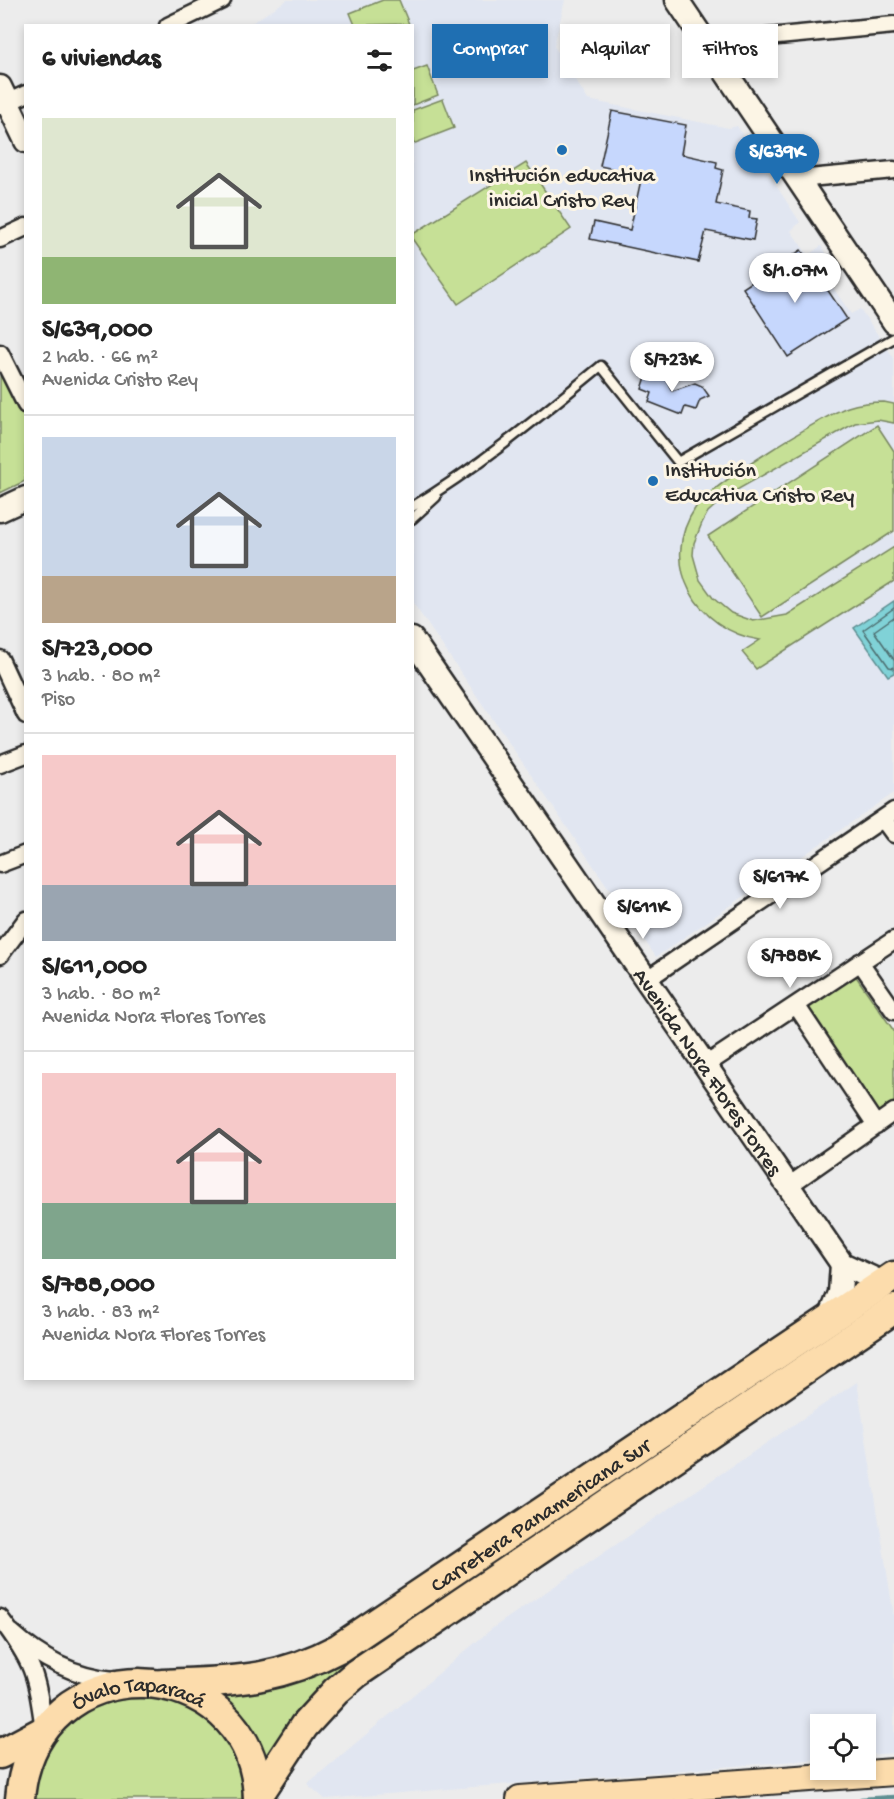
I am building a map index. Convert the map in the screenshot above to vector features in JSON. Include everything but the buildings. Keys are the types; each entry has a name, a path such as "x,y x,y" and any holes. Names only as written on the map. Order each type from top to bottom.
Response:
{"highway":[{"name":"Carretera Panamericana Sur","path":"152,1683 243,1681 270,1676 296,1669 339,1648 789,1363 829,1320 890,1289"},
{"name":"Carretera Panamericana Sur","path":"258,1798 304,1726 336,1691 357,1673 890,1289"},
{"name":"Óvalo Taparacá","path":"20,1799 26,1763 43,1730 57,1715 87,1694 123,1683 152,1683 199,1698 230,1724 250,1758 258,1798"},
{"path":"0,1754 43,1730"}],"main road":[{"path":"520,1799 894,1772"}],"street":[{"path":"172,24 222,0"},
{"path":"677,0 693,24"},
{"path":"778,36 894,25"},
{"path":"730,78 890,310"},
{"path":"8,97 24,136"},
{"path":"798,179 894,170"},
{"path":"0,239 24,228"},
{"path":"0,353 24,401"},
{"path":"0,510 24,501"},
{"name":"Avenida Nora Flores Torres","path":"414,642 842,1264 890,1289"},
{"path":"0,659 24,711"},
{"path":"0,764 24,755"},
{"path":"646,980 889,815 894,834"},
{"path":"0,864 24,855"},
{"path":"0,955 24,923"},
{"path":"704,1066 894,940"},
{"path":"860,962 894,1011"},
{"path":"796,1005 876,1125"},
{"path":"787,1187 894,1112"},
{"path":"829,1320 840,1293 842,1264"},
{"path":"0,1618 28,1657 34,1672 43,1730"},
{"path":"11,1632 26,1646 61,1667 101,1679 152,1683"}],"lane":[{"path":"414,506 449,484 508,441 601,366 678,462 894,338"},
{"path":"414,517 449,484"}],"shaded area":[{"name":"Institución Educativa Cristo Rey","path":"287,0 565,0 554,46 560,56 560,78 574,78 588,100 729,128 737,126 800,222 791,231 808,255 821,246 840,272 829,282 851,314 860,309 894,358 894,793 656,957 414,604 414,24 250,24"},
{"path":"857,1382 894,1617 894,1753 876,1754 876,1714 810,1714 810,1760 325,1799 307,1784 494,1627"}],"green space":[{"path":"383,0 399,0 409,24 355,24 350,13"},
{"path":"427,66 438,95 414,105 414,71"},
{"path":"443,99 454,128 414,144 414,110"},
{"path":"526,163 571,229 458,304 414,241 414,233"},
{"path":"0,367 24,416 24,481 0,493"},
{"path":"884,402 894,404 894,423 878,420 855,423 726,496 708,512 702,523 694,543 693,555 700,580 713,598 731,613 753,621 787,615 894,547 894,581 756,669 742,652 760,640 738,634 718,623 702,609 690,591 682,571 681,550 685,529 696,507 705,497 768,452 815,423 848,407"},
{"path":"877,425 894,451 894,531 762,617 708,536"},
{"path":"855,975 894,1031 894,1102 878,1114 806,1009"},
{"path":"781,1369 325,1691 266,1762 256,1739 242,1720 234,1711 204,1689 245,1691"},
{"path":"107,1697 169,1697 206,1715 234,1747 248,1799 30,1799 55,1730"}],"water":[{"path":"894,601 894,673 888,676 854,628"}],"waterway":[{"path":"861,1799 894,1797"}],"place":[{"name":"Institución educativa inicial Cristo Rey","path":"562,150"},
{"name":"Institución Educativa Cristo Rey","path":"653,481"}]}
